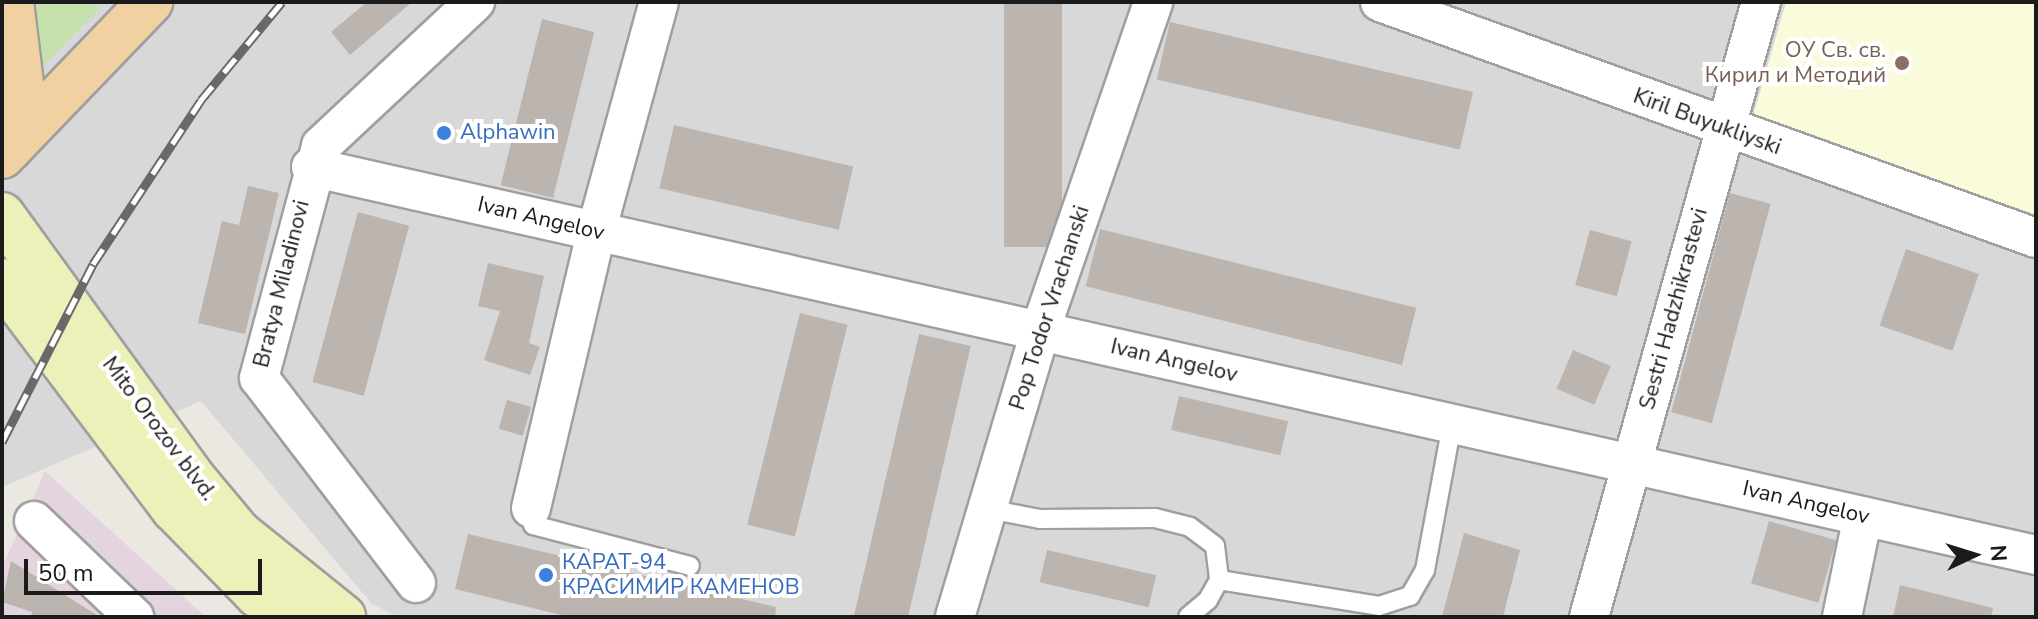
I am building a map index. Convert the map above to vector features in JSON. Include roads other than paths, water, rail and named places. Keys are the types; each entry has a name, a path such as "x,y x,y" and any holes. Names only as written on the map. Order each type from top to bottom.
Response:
{"main road":[{"path":"6,152 23,100 11,2"},
{"path":"6,152 150,2"},
{"name":"Mito Orozov blvd.","path":"2,215 197,483 239,533 343,617"},
{"name":"Mito Orozov blvd.","path":"2,281 174,509 248,586 287,617"}],"street":[{"name":"Bratya Miladinovi","path":"416,583 259,378 311,167 334,129 475,2"},
{"path":"531,508 596,232 659,2"},
{"name":"Pop Todor Vrachanski","path":"955,617 1040,331 1153,2"},
{"name":"Kiril Buyukliyski","path":"1380,2 1724,129 2036,238"},
{"name":"Sestri Hadzhikrastevi","path":"1589,617 1761,2"},
{"name":"Ivan Angelov","path":"311,167 2036,555"},
{"path":"1842,617 1863,516"},
{"path":"34,521 134,617"}],"lane":[{"path":"1219,580 1379,606 1410,596 1425,570 1452,424"},
{"path":"531,508 533,525 690,566"},
{"path":"988,509 1040,519 1155,518 1190,527 1215,546 1219,580 1202,607 1188,617"}],"railway":[{"path":"2,442 93,264 201,100 282,2"}],"place":[{"name":"ОУ Св. св. Кирил и Методий","path":"1902,63"},
{"name":"Alphawin","path":"444,133"},
{"name":"КАРАТ-94 КРАСИМИР КАМЕНОВ","path":"546,575"}]}
